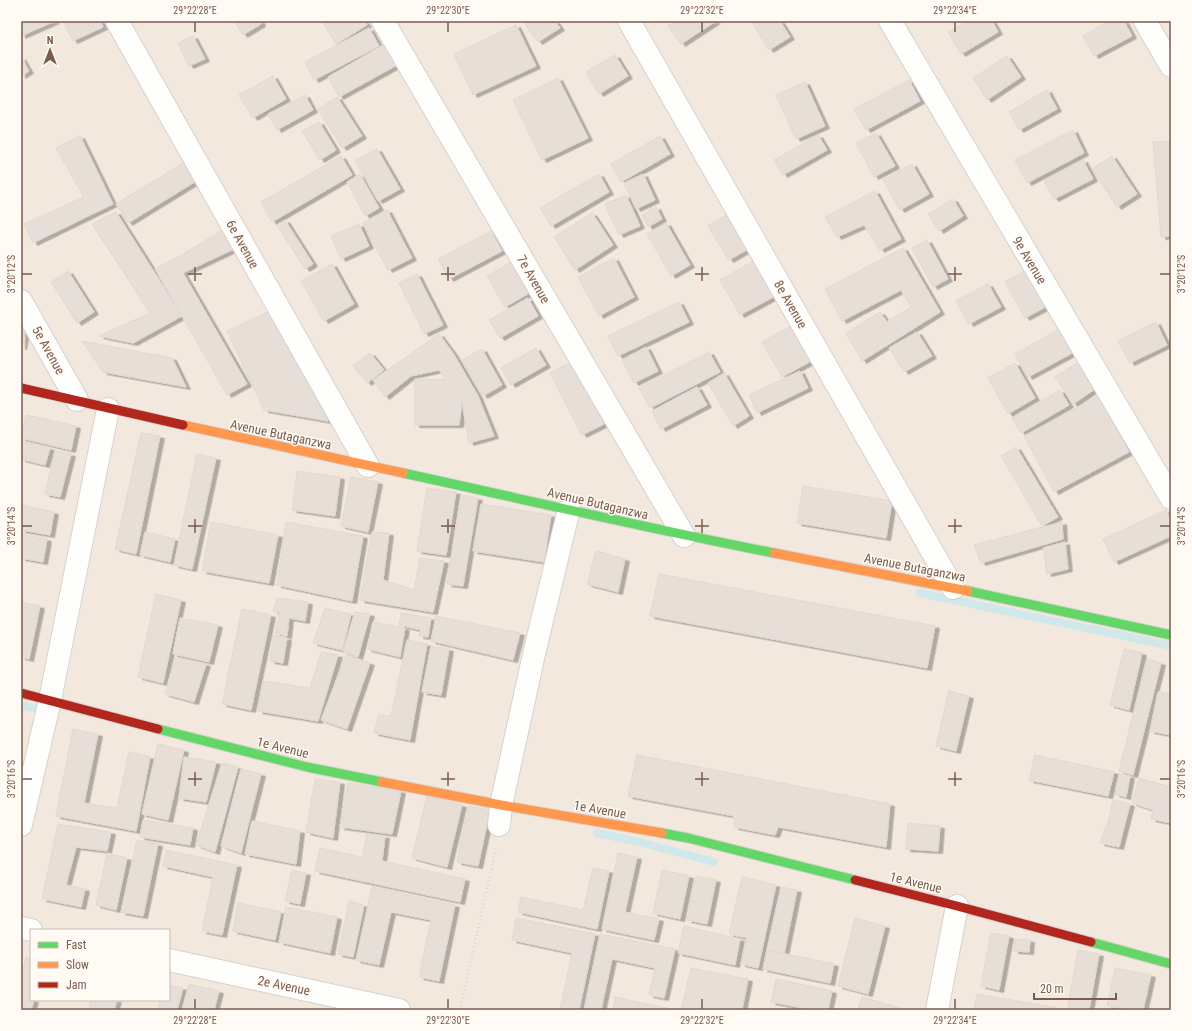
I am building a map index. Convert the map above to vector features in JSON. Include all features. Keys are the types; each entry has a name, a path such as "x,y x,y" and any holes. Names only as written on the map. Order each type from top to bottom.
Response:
{"street":[{"name":"6e Avenue","path":"117,21 368,466"},
{"name":"7e Avenue","path":"383,21 684,536"},
{"name":"8e Avenue","path":"629,21 953,588"},
{"name":"9e Avenue","path":"890,21 1171,498"},
{"path":"1145,21 1171,66"},
{"name":"5e Avenue","path":"21,301 77,400"},
{"name":"Avenue Butaganzwa","path":"21,388 77,400 108,409 569,509 684,536 953,588 1171,634"},
{"path":"21,825 50,700 108,409"},
{"path":"500,815 534,654 569,509"},
{"name":"1e Avenue","path":"21,693 500,815 688,838 957,906 1171,964"},
{"path":"936,1010 957,906"},
{"name":"2e Avenue","path":"170,960 400,1010"}],"path":[{"path":"460,1010 496,848"}],"shaded area":[{"path":"21,21 1171,21 1171,1010 21,1010"}],"building":[{"path":"21,21 55,21 21,36"},
{"path":"63,21 100,21 103,27 73,41"},
{"path":"234,21 260,21 261,24 243,35"},
{"path":"322,21 364,21 367,25 336,44"},
{"path":"530,21 555,21 560,28 538,42 525,24"},
{"path":"675,21 716,21 681,44 668,26"},
{"path":"751,21 780,21 790,37 769,50"},
{"path":"968,21 992,21 998,32 961,54 948,32"},
{"path":"1109,21 1124,21 1132,36 1094,56 1083,36"},
{"path":"516,25 536,66 473,95 454,54"},
{"path":"369,28 379,46 314,80 305,62"},
{"path":"193,36 205,59 189,66 178,43"},
{"path":"385,44 397,65 339,97 328,77"},
{"path":"615,55 628,76 599,94 586,72"},
{"path":"1007,56 1021,77 987,100 973,78"},
{"path":"21,57 29,71 21,76"},
{"path":"273,76 286,99 253,118 239,95"},
{"path":"558,78 588,138 542,160 513,100"},
{"path":"909,80 920,101 866,130 854,109"},
{"path":"805,82 825,126 796,139 776,95"},
{"path":"1047,90 1057,109 1019,130 1009,112"},
{"path":"305,95 313,110 277,130 268,114"},
{"path":"337,97 362,136 342,148 318,109"},
{"path":"319,122 336,150 320,160 302,131"},
{"path":"1073,130 1084,153 1027,183 1015,160"},
{"path":"876,133 895,166 874,177 856,143"},
{"path":"818,135 827,150 783,175 774,160"},
{"path":"80,136 113,204 33,243 24,224 84,197 56,148"},
{"path":"660,136 670,154 621,182 611,164"},
{"path":"1171,141 1171,236 1161,237 1153,142"},
{"path":"377,149 400,189 378,201 355,160"},
{"path":"341,156 352,175 272,222 261,202"},
{"path":"1112,156 1137,194 1117,207 1092,169"},
{"path":"190,159 201,178 128,223 116,204"},
{"path":"1083,160 1093,179 1054,199 1044,181"},
{"path":"912,164 929,194 900,210 883,180"},
{"path":"360,174 379,208 365,216 347,182"},
{"path":"599,174 609,192 551,226 540,208"},
{"path":"643,174 655,200 636,209 624,183"},
{"path":"875,191 901,239 880,250 864,225 837,237 825,217"},
{"path":"626,195 640,226 619,235 605,204"},
{"path":"953,199 963,216 939,231 928,214"},
{"path":"656,207 662,219 648,227 642,215"},
{"path":"387,210 412,258 388,270 363,223"},
{"path":"116,212 182,316 133,343 99,336 150,313 92,224"},
{"path":"592,213 613,245 575,270 554,237"},
{"path":"728,214 750,248 729,260 708,226"},
{"path":"285,220 313,264 305,269 277,225"},
{"path":"666,223 690,265 671,276 647,234"},
{"path":"359,224 369,246 341,259 331,236"},
{"path":"224,229 236,248 183,273 247,384 227,395 155,269 175,259"},
{"path":"491,231 502,251 449,279 438,259"},
{"path":"927,240 948,279 933,287 912,248"},
{"path":"903,248 940,312 862,361 846,333 880,312 887,322 911,307 901,290 842,321 825,289"},
{"path":"614,258 634,297 599,316 578,277"},
{"path":"757,259 777,295 740,315 720,280"},
{"path":"513,261 531,292 505,307 487,276"},
{"path":"332,264 354,304 324,321 301,281"},
{"path":"1029,268 1049,305 1025,318 1005,282"},
{"path":"68,271 94,312 77,323 51,282"},
{"path":"417,274 443,325 424,334 399,283"},
{"path":"988,284 1001,307 969,324 956,301"},
{"path":"528,298 538,316 500,338 489,320"},
{"path":"679,302 689,322 618,356 608,336"},
{"path":"274,309 328,421 264,410 227,331"},
{"path":"1156,322 1167,345 1130,363 1118,341"},
{"path":"793,325 813,360 782,377 762,342"},
{"path":"21,326 26,327 22,347 21,347"},
{"path":"1063,327 1076,351 1028,377 1015,354"},
{"path":"917,332 932,356 904,372 889,348"},
{"path":"439,334 453,353 478,396 494,436 469,443 462,401 459,425 415,425 415,379 446,380 439,370 411,376 385,397 373,380"},
{"path":"82,341 172,358 186,387 103,372"},
{"path":"646,347 658,371 634,383 622,360"},
{"path":"536,348 546,365 511,385 501,368"},
{"path":"482,349 502,385 483,396 462,360"},
{"path":"709,352 720,372 650,408 639,388"},
{"path":"370,353 384,370 367,383 353,366"},
{"path":"1080,361 1098,387 1073,404 1055,377"},
{"path":"572,362 604,424 582,435 550,373"},
{"path":"1015,363 1035,398 1008,414 988,378"},
{"path":"800,371 808,388 757,413 749,395"},
{"path":"724,373 749,416 733,426 708,383"},
{"path":"697,387 707,405 661,429 652,411"},
{"path":"1060,390 1069,405 1021,433 1012,418"},
{"path":"1099,396 1129,452 1054,492 1024,436"},
{"path":"26,415 76,426 71,450 21,438"},
{"path":"141,433 160,436 136,554 115,549"},
{"path":"21,441 50,448 45,465 21,459"},
{"path":"1016,447 1058,517 1042,526 1001,456"},
{"path":"55,451 71,454 60,497 45,494"},
{"path":"197,454 216,458 192,569 174,565"},
{"path":"297,471 340,477 335,516 292,510"},
{"path":"351,477 378,482 368,532 341,526"},
{"path":"803,486 892,501 886,538 797,523"},
{"path":"427,488 456,492 446,555 417,551"},
{"path":"461,495 478,498 463,586 447,584"},
{"path":"481,504 551,515 544,562 473,551"},
{"path":"21,505 54,512 50,535 21,530"},
{"path":"1166,510 1171,522 1171,536 1114,562 1103,539"},
{"path":"211,522 278,535 269,583 202,571"},
{"path":"286,522 363,536 352,601 277,585"},
{"path":"1062,522 1063,539 981,563 974,545"},
{"path":"145,532 175,539 170,562 140,555"},
{"path":"372,532 389,533 383,580 414,590 420,558 444,561 433,612 360,600"},
{"path":"21,534 47,539 43,562 21,558"},
{"path":"1065,542 1068,569 1047,574 1043,548"},
{"path":"596,551 625,559 618,592 587,584"},
{"path":"659,574 935,626 927,668 650,616"},
{"path":"156,594 181,600 163,683 138,677"},
{"path":"277,598 308,602 305,621 289,618 287,636 275,633 280,613 273,611"},
{"path":"21,602 40,606 29,659 21,657"},
{"path":"325,608 351,614 342,650 313,643"},
{"path":"242,609 271,615 251,710 222,704"},
{"path":"355,612 370,614 358,657 343,651"},
{"path":"401,613 431,618 428,637 419,636 421,630 399,625"},
{"path":"436,616 520,633 513,660 431,641"},
{"path":"180,618 218,625 209,662 173,654"},
{"path":"373,622 405,628 400,657 367,649"},
{"path":"274,635 287,638 283,663 270,661"},
{"path":"407,640 427,644 410,740 374,733 379,715 391,716"},
{"path":"431,646 449,649 441,695 422,692"},
{"path":"1124,649 1142,653 1129,710 1110,705"},
{"path":"321,652 338,655 318,721 258,711 263,681 310,688"},
{"path":"346,655 370,663 347,729 321,720"},
{"path":"175,658 206,664 194,702 165,694"},
{"path":"1147,659 1161,663 1133,775 1119,771"},
{"path":"949,691 969,696 956,751 936,746"},
{"path":"1158,692 1171,694 1171,735 1150,731"},
{"path":"73,729 98,734 84,803 117,808 129,752 150,757 136,831 56,816"},
{"path":"158,744 184,750 168,820 142,814"},
{"path":"637,755 890,804 886,847 778,827 775,835 734,827 734,816 628,796"},
{"path":"1035,755 1114,772 1108,796 1029,780"},
{"path":"184,757 216,762 206,802 179,798"},
{"path":"222,763 238,767 215,852 196,845"},
{"path":"241,769 261,774 241,853 221,846"},
{"path":"1119,774 1130,776 1126,797 1115,794"},
{"path":"1139,778 1171,787 1171,823 1151,819 1153,810 1132,803"},
{"path":"315,779 340,782 333,838 306,832"},
{"path":"348,783 401,791 392,834 340,827"},
{"path":"427,796 462,805 447,867 412,858"},
{"path":"1113,800 1130,804 1119,847 1100,843 1108,821"},
{"path":"468,806 490,810 478,866 457,862"},
{"path":"143,820 193,828 190,845 140,837"},
{"path":"252,821 300,831 296,864 245,854"},
{"path":"908,823 940,826 938,851 906,849"},
{"path":"58,824 111,832 107,851 76,847 66,885 85,889 81,907 42,899"},
{"path":"367,834 385,836 382,861 465,879 460,902 315,871 320,848 362,857"},
{"path":"137,840 158,844 143,916 121,912"},
{"path":"166,850 237,865 222,935 202,931 213,877 163,866"},
{"path":"107,853 127,858 116,910 96,905"},
{"path":"618,853 637,857 625,912 659,919 654,940 602,929"},
{"path":"593,868 609,871 597,929 518,912 521,897 583,910"},
{"path":"292,870 306,873 300,904 285,901"},
{"path":"662,870 689,876 680,919 653,913"},
{"path":"696,876 716,880 707,924 687,920"},
{"path":"742,877 776,885 758,968 741,964 747,938 729,934"},
{"path":"372,887 455,905 439,981 419,977 431,920 391,912 379,965 356,960"},
{"path":"781,887 797,890 784,954 767,950"},
{"path":"349,901 364,905 353,957 338,954"},
{"path":"238,903 281,912 275,940 233,931"},
{"path":"286,907 337,917 330,953 279,942"},
{"path":"516,918 595,934 579,1010 560,1010 572,953 512,940"},
{"path":"855,918 885,926 868,994 838,986"},
{"path":"684,926 740,939 735,965 678,953"},
{"path":"991,933 1009,936 999,990 981,986"},
{"path":"600,934 675,949 664,998 649,995 655,968 612,959 601,1010 584,1010"},
{"path":"1015,939 1030,940 1029,952 1014,951"},
{"path":"767,950 834,964 830,983 763,969"},
{"path":"1078,950 1099,954 1089,1010 1067,1010"},
{"path":"26,957 30,958 30,1001 34,1001 31,1010 21,1010 21,978"},
{"path":"691,968 748,979 742,1010 681,1010"},
{"path":"1115,968 1151,975 1143,1010 1128,1010 1107,1006"},
{"path":"776,979 832,991 828,1010 803,1010 803,1008 771,1002"},
{"path":"189,984 219,991 214,1010 182,1010"},
{"path":"170,985 183,988 177,1010 158,1010 160,1001 170,1001"},
{"path":"977,994 1058,1008 1058,1010 974,1010"},
{"path":"615,997 667,1008 666,1010 613,1010"},
{"path":"862,997 908,1010 858,1010"},
{"path":"91,1001 117,1001 114,1010 89,1010"}],"waterway":[{"path":"920,593 1171,646"},
{"path":"21,705 48,711"},
{"path":"597,833 643,843 714,862"}],"traffic: fast":[{"path":"403,473 774,553"},
{"path":"968,591 1171,635"},
{"path":"158,729 307,767 382,782"},
{"path":"662,833 688,838 855,880"},
{"path":"1091,942 1171,964"}],"traffic: slow":[{"path":"183,425 403,473"},
{"path":"774,553 968,591"},
{"path":"382,782 501,805 662,833"}],"traffic: jam":[{"path":"21,388 183,425"},
{"path":"21,693 158,729"},
{"path":"855,880 1091,942"}]}
